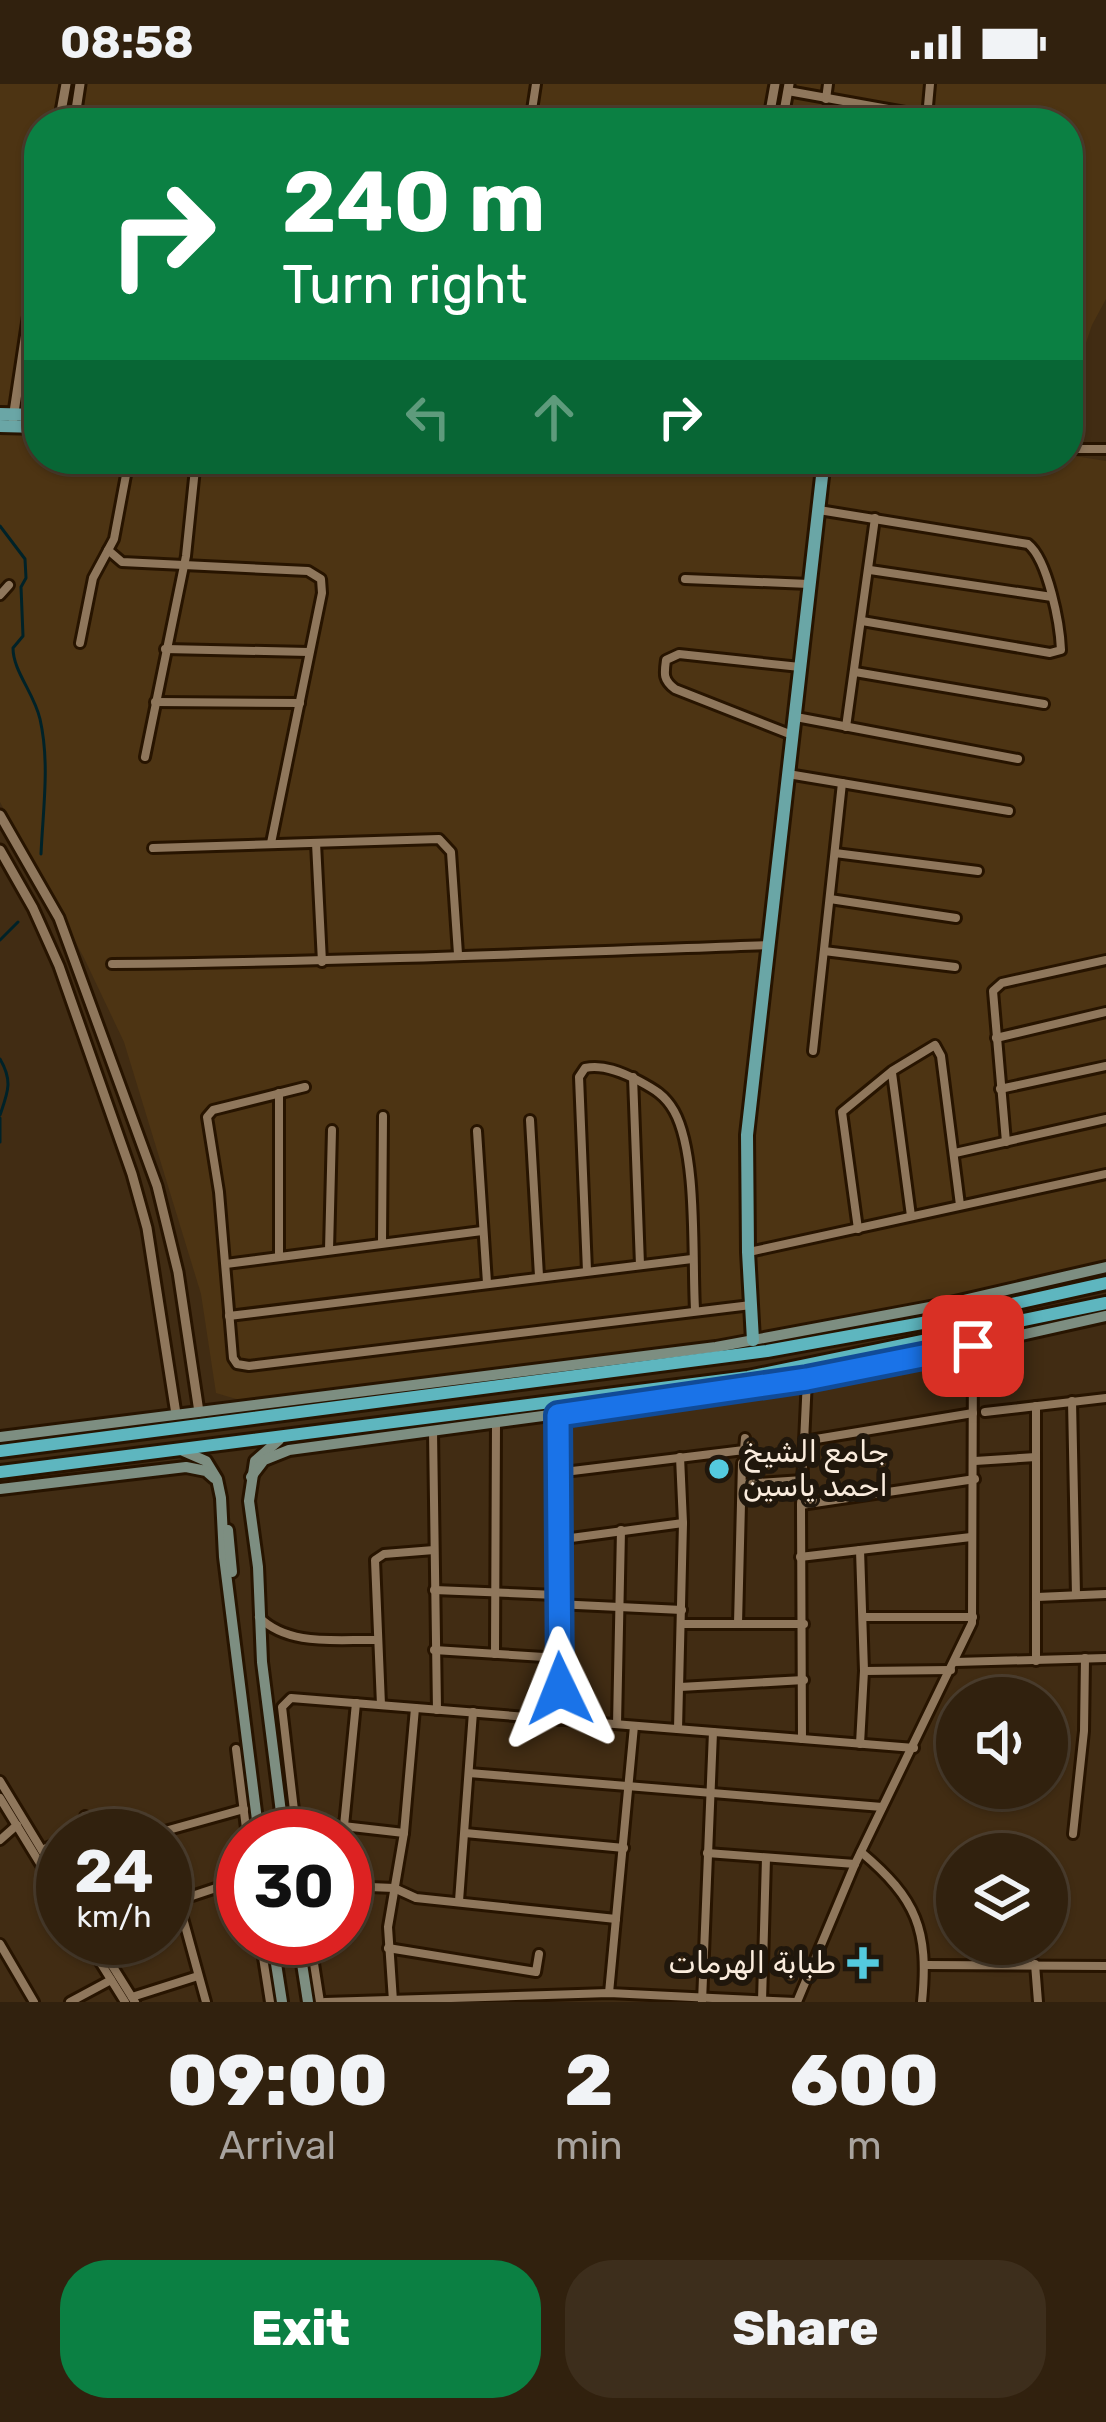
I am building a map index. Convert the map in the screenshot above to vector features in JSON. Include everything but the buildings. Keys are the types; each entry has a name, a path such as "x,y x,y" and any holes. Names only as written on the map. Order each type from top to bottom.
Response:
{"highway":[{"path":"0,1451 68,1435 950,1318 1106,1283"},
{"path":"0,1472 372,1433 707,1389 851,1364 952,1337 1083,1315 1106,1303"},
{"path":"950,1318 952,1337"},
{"path":"102,1459 104,1475"}],"main road":[{"path":"762,1343 751,1305 747,1135 823,474"},
{"path":"861,1328 1106,1268"},
{"path":"251,1477 264,1460 281,1452 372,1433 434,1431 707,1389 807,1379 851,1364 973,1346 1083,1315 1106,1316"},
{"path":"0,1436 68,1435 176,1414 374,1396"},
{"path":"281,1809 256,1601 251,1477 260,1454 282,1439"},
{"path":"183,1451 206,1461 218,1484 242,1748 255,1809"},
{"path":"0,1489 194,1468 206,1471 218,1484"},
{"path":"276,1965 282,2002"},
{"path":"302,1965 308,2002"}],"street":[{"path":"826,99 828,84"},
{"path":"788,88 878,108"},
{"path":"19,420 24,376"},
{"path":"80,643 93,578 114,539 126,474"},
{"path":"146,757 184,563 194,474"},
{"path":"819,510 1036,548 1052,597 1061,650 1051,653 862,621"},
{"path":"846,727 875,518"},
{"path":"108,550 122,562 317,574 323,584 271,844"},
{"path":"870,570 1052,597"},
{"path":"685,579 809,584"},
{"path":"0,595 9,585"},
{"path":"165,649 309,652"},
{"path":"793,735 675,688 667,683 664,672 666,660 679,654 800,667"},
{"path":"855,672 1044,704"},
{"path":"155,702 300,704"},
{"path":"794,717 1018,760"},
{"path":"788,774 1009,811"},
{"path":"813,1051 842,783"},
{"path":"0,815 68,939 157,1186 178,1272 199,1412"},
{"path":"153,848 445,842 451,852 458,954"},
{"path":"316,843 322,962"},
{"path":"0,850 59,966 137,1191 156,1277 176,1414"},
{"path":"835,853 979,871"},
{"path":"830,899 956,918"},
{"path":"112,964 322,962 769,945"},
{"path":"824,951 955,967"},
{"path":"1006,1142 992,998 1002,983 1106,960"},
{"path":"995,1039 1106,1012"},
{"path":"858,1229 842,1112 925,1049 938,1046 960,1205"},
{"path":"587,1270 579,1077 592,1066 633,1077 666,1099 687,1144 695,1309"},
{"path":"1000,1089 1106,1066"},
{"path":"892,1072 911,1216"},
{"path":"633,1077 640,1265"},
{"path":"305,1087 213,1110 207,1117 233,1358 238,1364 751,1305"},
{"path":"279,1093 279,1256"},
{"path":"382,1242 383,1117"},
{"path":"955,1153 1106,1119"},
{"path":"530,1120 539,1276"},
{"path":"329,1250 332,1130"},
{"path":"477,1131 487,1283"},
{"path":"748,1252 1106,1174"},
{"path":"226,1264 482,1231"},
{"path":"229,1316 692,1259"},
{"path":"156,1277 178,1272"},
{"path":"315,1965 323,2002 576,1998 609,1993 796,2002 855,1864 973,1616 971,1537 979,1413 973,1346"},
{"path":"802,1739 800,1504 807,1379"},
{"path":"804,1441 1106,1398"},
{"path":"1072,1401 1076,1595"},
{"path":"1036,1406 1036,1660"},
{"path":"558,1415 559,1720"},
{"path":"495,1654 496,1423"},
{"path":"434,1431 437,1709"},
{"path":"556,1473 744,1450 745,1438"},
{"path":"678,1729 680,1457"},
{"path":"975,1461 1036,1457"},
{"path":"738,1624 742,1462"},
{"path":"800,1504 975,1479"},
{"path":"742,1484 803,1480"},
{"path":"556,1540 683,1523"},
{"path":"617,1724 621,1530"},
{"path":"800,1557 971,1537"},
{"path":"381,1705 375,1560 434,1550"},
{"path":"860,1550 864,1671 860,1744"},
{"path":"434,1590 682,1610"},
{"path":"1036,1597 1106,1594"},
{"path":"258,1616 292,1637 377,1640"},
{"path":"863,1617 973,1616"},
{"path":"681,1624 804,1624"},
{"path":"434,1651 560,1658"},
{"path":"1072,1834 1084,1731 1085,1658"},
{"path":"864,1671 1106,1658"},
{"path":"680,1688 805,1680"},
{"path":"294,1809 283,1704 294,1698 914,1748"},
{"path":"346,1809 356,1703"},
{"path":"393,2000 388,1948 415,1708"},
{"path":"459,1901 473,1712"},
{"path":"609,1993 634,1726"},
{"path":"702,1999 713,1732"},
{"path":"242,1748 244,1809"},
{"path":"469,1773 882,1807"},
{"path":"0,1781 36,1851"},
{"path":"0,1798 36,1842"},
{"path":"0,1840 20,1822"},
{"path":"372,1830 404,1834"},
{"path":"465,1832 624,1847"},
{"path":"861,1852 898,1885 921,1924 926,1965 922,2002"},
{"path":"707,1853 855,1864"},
{"path":"762,2001 766,1858"},
{"path":"372,1887 394,1888 416,1898 616,1918"},
{"path":"0,1944 34,2002"},
{"path":"388,1948 536,1972 539,1954"},
{"path":"192,1953 206,2002"},
{"path":"102,1965 130,2000"},
{"path":"110,1965 130,2000"},
{"path":"264,1965 270,2002"},
{"path":"926,1965 936,1965"},
{"path":"1035,1965 1038,2002"},
{"path":"1068,1965 1106,1966"},
{"path":"130,2000 198,1976"},
{"path":"70,2002 111,1979"}],"shaded area":[{"path":"0,84 1106,84 1106,299 1083,352 1083,108 24,108 24,474 1083,474 1083,457 1106,461 1106,1272 853,1329 742,1345 243,1401 216,1393 201,1294 124,1042 0,802"}],"waterway":[{"path":"0,526 25,559 23,636 13,648 43,736 41,854"},
{"path":"0,940 18,922"},
{"path":"0,1059 8,1087 0,1115"},
{"path":"0,1118 0,1142"}],"place":[{"name":"جامع الشيخ احمد ياسين","path":"719,1469"},
{"name":"طبابة الهرمات","path":"863,1963"}],"route":[{"path":"560,1689 558,1415 807,1379 973,1346"}]}
